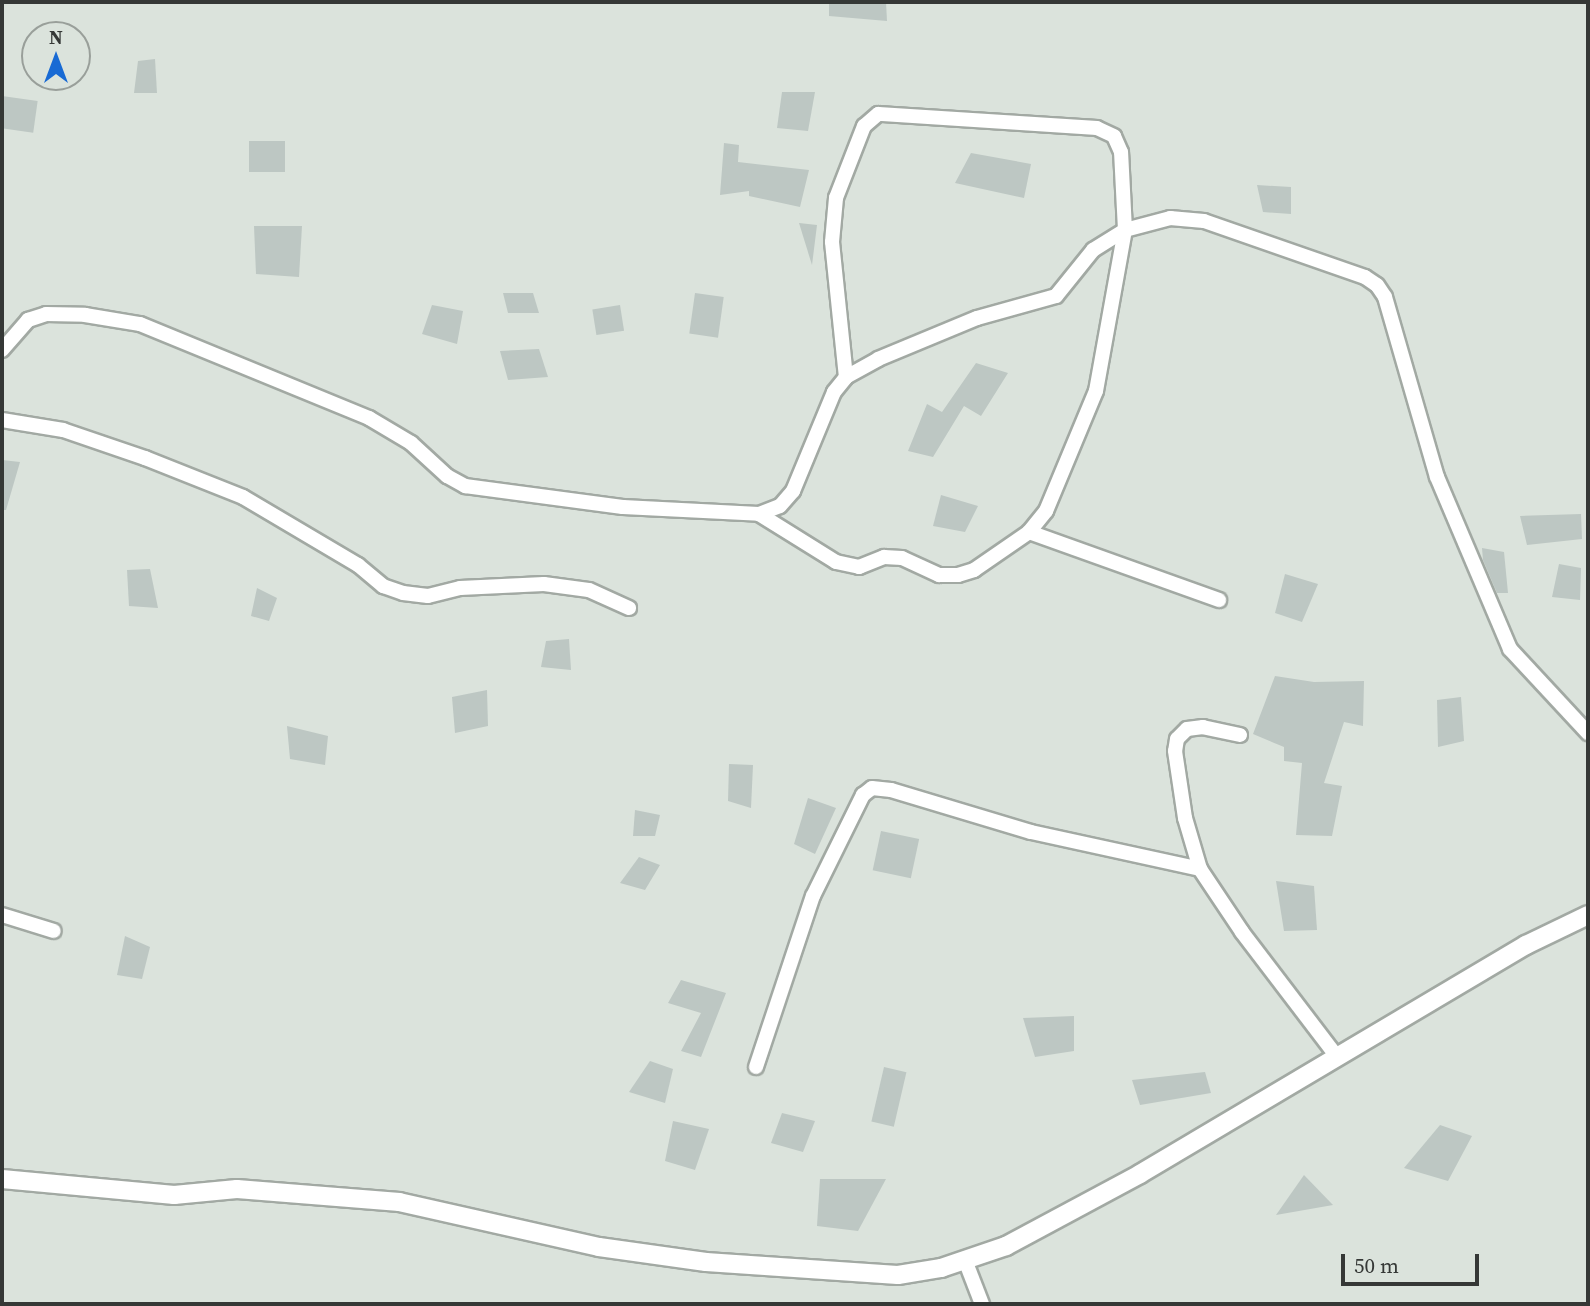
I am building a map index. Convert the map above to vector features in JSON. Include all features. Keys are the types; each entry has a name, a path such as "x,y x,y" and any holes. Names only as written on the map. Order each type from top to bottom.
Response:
{"street":[{"path":"759,514 836,562 859,567 884,558 902,558 939,575 958,575 974,570 1029,532 1046,511 1096,391 1125,230 1121,152 1114,136 1097,128 878,114 864,126 836,198 832,242 846,377"},
{"path":"2,350 28,320 46,314 85,315 140,324 369,418 411,443 447,476 465,486 623,507 759,514 780,506 793,491 834,392 846,377 878,359 977,318 1056,296 1093,250 1125,230 1170,218 1204,221 1365,277 1377,285 1385,297 1437,477 1510,649 1588,733"},
{"path":"2,420 63,430 145,458 243,497 358,565 383,586 403,593 428,596 460,588 544,584 589,590 629,608"},
{"path":"1029,532 1219,600"},
{"path":"1240,735 1203,727 1186,729 1177,739 1175,751 1185,818 1200,869 1229,915 1338,1058"},
{"path":"756,1067 813,896 863,795 873,788 891,790 1031,832 1200,869"},
{"path":"2,915 54,931"},
{"path":"2,1179 174,1195 237,1189 399,1202 599,1247 718,1263 898,1275 941,1269 1006,1246 1078,1208 1338,1058 1526,945 1588,915"},
{"path":"965,1260 982,1304"}],"building":[{"path":"829,2 886,2 887,21 829,16"},
{"path":"155,59 157,93 134,93 138,61"},
{"path":"782,92 815,92 808,131 777,128"},
{"path":"2,96 38,101 33,133 2,128"},
{"path":"249,141 285,141 285,172 249,172"},
{"path":"724,143 739,145 738,162 809,170 800,207 749,196 749,191 720,195"},
{"path":"971,153 1031,164 1024,198 955,183"},
{"path":"1257,185 1291,187 1291,214 1263,212"},
{"path":"799,223 817,225 812,265"},
{"path":"254,226 302,226 299,277 256,274"},
{"path":"503,293 533,293 539,313 508,313"},
{"path":"695,293 724,297 718,338 689,334"},
{"path":"432,305 463,311 457,344 422,334"},
{"path":"620,305 624,331 596,335 592,309"},
{"path":"539,349 548,377 508,380 500,351"},
{"path":"976,363 1008,373 981,416 964,406 933,457 908,451 927,404 942,412"},
{"path":"2,460 20,462 6,510 2,510"},
{"path":"941,495 978,506 965,532 933,526"},
{"path":"1581,514 1582,539 1527,545 1520,516"},
{"path":"1482,548 1504,552 1508,593 1497,593 1483,560"},
{"path":"1559,564 1581,568 1580,600 1552,597"},
{"path":"150,569 158,608 129,606 127,570"},
{"path":"1285,574 1318,584 1302,622 1275,613"},
{"path":"257,588 277,598 269,621 251,616"},
{"path":"569,639 571,670 541,667 546,641"},
{"path":"1275,676 1314,682 1364,681 1363,726 1344,722 1324,783 1342,786 1332,836 1296,835 1302,763 1284,761 1284,747 1253,734"},
{"path":"487,690 488,726 455,733 452,697"},
{"path":"1461,697 1464,741 1438,747 1437,700"},
{"path":"287,726 328,736 325,765 290,759"},
{"path":"729,764 753,765 751,808 728,801"},
{"path":"808,798 836,808 815,854 794,844"},
{"path":"635,810 660,815 655,836 633,836"},
{"path":"881,831 919,839 911,878 873,870"},
{"path":"639,857 660,865 645,890 620,883"},
{"path":"1276,881 1314,886 1317,930 1284,931"},
{"path":"125,936 150,947 142,979 117,975"},
{"path":"681,980 726,993 701,1057 681,1051 701,1013 668,1003"},
{"path":"1074,1016 1074,1051 1035,1057 1023,1018"},
{"path":"650,1061 673,1069 665,1103 629,1092"},
{"path":"884,1067 906,1072 894,1127 871,1122"},
{"path":"1205,1072 1211,1093 1140,1105 1132,1080"},
{"path":"782,1113 815,1121 803,1152 771,1143"},
{"path":"673,1121 709,1129 695,1170 665,1161"},
{"path":"1440,1125 1472,1136 1448,1181 1404,1168"},
{"path":"1304,1175 1333,1205 1276,1215"},
{"path":"820,1179 886,1179 858,1231 817,1226"}]}
